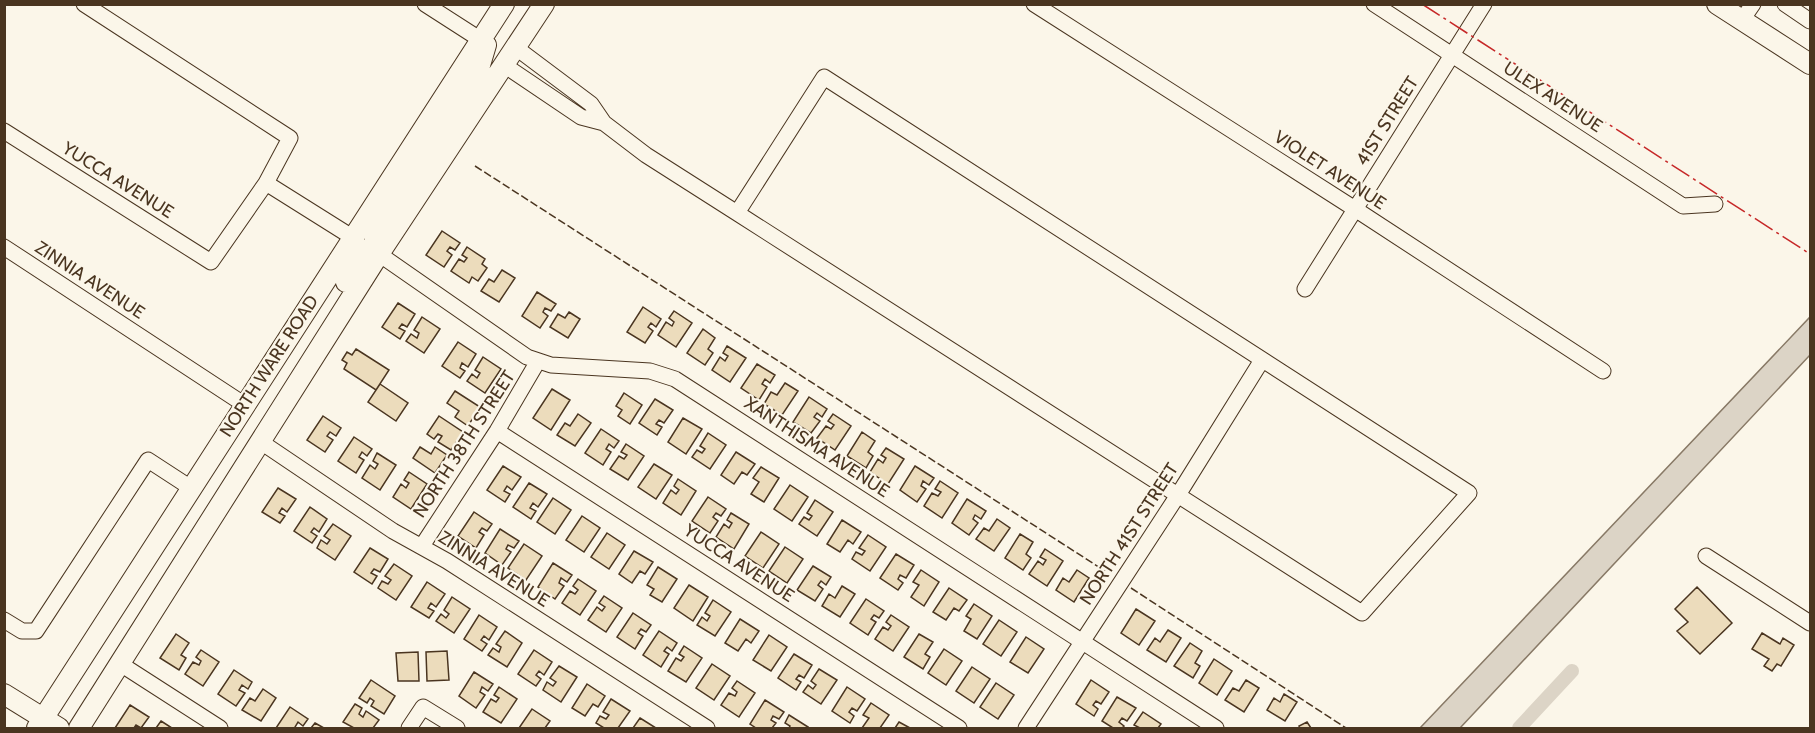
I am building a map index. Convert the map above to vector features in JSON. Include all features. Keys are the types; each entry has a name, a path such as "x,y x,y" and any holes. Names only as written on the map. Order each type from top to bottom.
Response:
{"main road":[{"name":"NORTH WARE ROAD","path":"79,729 379,254 544,4"},
{"path":"1717,4 1747,12 1810,64"},
{"name":"NORTH WARE ROAD","path":"46,725 191,488 499,12"},
{"path":"379,254 374,249 375,237 478,72 499,12"},
{"path":"261,442 272,399 357,264 359,250 352,237"},
{"path":"4,694 46,725"}],"street":[{"path":"84,4 290,138 266,183 352,237"},
{"path":"425,4 481,40"},
{"name":"VIOLET AVENUE","path":"1034,4 1603,371"},
{"name":"ULEX AVENUE","path":"1374,4 1683,207 1715,204"},
{"name":"41ST STREET","path":"1305,289 1484,4"},
{"path":"1785,4 1810,21"},
{"path":"515,47 591,104 604,123 646,155 1362,613 1469,494 824,77 737,213"},
{"path":"504,64 581,117 604,123"},
{"path":"549,95 560,82"},
{"name":"YUCCA AVENUE","path":"4,131 211,262 266,183"},
{"name":"ZINNIA AVENUE","path":"4,248 245,405"},
{"name":"XANTHISMA AVENUE","path":"379,254 527,357 551,364 650,371 675,379 1216,729"},
{"name":"NORTH 41ST STREET","path":"1026,729 1178,495 1262,360"},
{"name":"NORTH 38TH STREET","path":"422,546 497,431 538,361"},
{"name":"YUCCA AVENUE","path":"497,431 959,729"},
{"name":"ZINNIA AVENUE","path":"261,442 393,531 422,546 707,729"},
{"path":"4,620 22,631 36,631 148,459 191,488"},
{"path":"1706,556 1810,624"},
{"path":"119,663 220,729"},
{"path":"409,729 423,707 457,729"}],"shaded area":[{"path":"1810,317 1810,355 1460,728 1420,728"}],"building":[{"path":"442,231 460,243 455,250 450,247 447,251 452,255 444,267 426,255"},
{"path":"467,247 485,259 482,264 487,268 478,281 472,277 469,283 451,271 459,259 464,262 467,258 462,255"},
{"path":"502,270 515,278 499,302 481,291 489,279 494,282"},
{"path":"537,292 556,304 551,311 545,308 543,312 548,316 540,328 522,316"},
{"path":"398,303 415,314 407,327 402,324 399,328 405,331 400,339 382,327"},
{"path":"643,307 661,319 656,327 651,323 648,327 653,331 645,343 627,332"},
{"path":"674,311 692,323 676,347 658,335 666,322 672,326 674,322 669,318"},
{"path":"569,312 580,319 568,338 550,327 558,314 565,318"},
{"path":"422,317 440,329 424,353 406,341 411,334 417,338 419,333 414,330"},
{"path":"703,329 715,338 708,349 713,353 705,365 687,353"},
{"path":"458,342 476,354 468,367 462,363 460,368 465,371 460,378 442,366"},
{"path":"727,346 746,358 730,382 712,370 720,357 725,361 728,356 723,353"},
{"path":"356,349 389,370 376,390 344,369 347,363 342,360 347,352 352,355"},
{"path":"483,357 501,369 485,393 467,381 472,374 477,378 480,373 475,370"},
{"path":"757,364 775,375 770,383 765,379 762,384 767,387 759,400 741,388"},
{"path":"785,383 798,391 782,415 764,404 771,392 777,395"},
{"path":"380,384 408,403 396,421 368,402"},
{"path":"552,389 570,400 551,430 533,418"},
{"path":"455,391 480,407 468,426 455,417 459,411 447,403"},
{"path":"624,393 642,405 630,424 618,416 622,410 616,406"},
{"path":"809,397 827,409 822,417 817,413 814,417 820,421 811,433 793,422"},
{"path":"655,399 673,410 664,423 659,420 656,424 662,427 657,435 639,423"},
{"path":"578,414 591,423 575,446 557,435 565,423 570,426"},
{"path":"833,414 851,426 835,450 817,438 826,426 831,429 834,425 828,421"},
{"path":"323,416 341,428 336,436 330,432 327,436 333,440 325,452 307,440"},
{"path":"439,416 463,432 451,450 438,442 442,436 438,434 434,439 427,434"},
{"path":"683,418 702,429 686,454 668,442"},
{"path":"601,429 619,441 614,448 609,444 606,449 611,452 603,465 585,453"},
{"path":"862,432 875,441 868,452 873,456 866,468 847,456"},
{"path":"708,433 726,445 710,469 692,457 697,450 702,453 705,449 700,446"},
{"path":"354,437 372,449 367,456 362,452 359,457 364,460 356,473 338,461"},
{"path":"626,444 644,456 628,480 610,469 619,456 624,459 627,455 621,452"},
{"path":"420,447 431,454 435,447 447,455 435,473 413,458"},
{"path":"886,448 904,459 888,484 870,472 878,459 883,463 886,458 881,455"},
{"path":"736,452 755,464 747,475 742,472 734,484 721,475"},
{"path":"377,453 396,465 380,490 362,478 370,465 375,469 378,464 373,461"},
{"path":"654,464 672,475 656,499 638,487"},
{"path":"503,466 521,477 512,490 507,486 504,491 510,494 505,502 487,490"},
{"path":"915,466 934,478 929,485 923,481 921,486 926,489 917,502 900,490"},
{"path":"761,467 779,478 764,502 751,494 759,482 753,478"},
{"path":"409,472 427,484 411,509 393,497 401,484 406,488 409,483 404,480"},
{"path":"678,479 696,491 681,515 663,503 671,490 676,494 679,490 674,486"},
{"path":"940,481 958,493 942,518 924,506 932,493 938,496 941,492 935,489"},
{"path":"529,483 547,494 538,507 533,503 530,508 536,511 531,519 513,507"},
{"path":"790,485 808,497 792,521 774,509"},
{"path":"278,488 296,499 287,512 282,508 279,513 285,516 280,523 262,512"},
{"path":"708,497 726,509 721,516 716,513 713,517 718,521 710,533 692,521"},
{"path":"553,498 571,510 555,534 537,522"},
{"path":"967,499 986,511 981,519 975,515 973,519 978,523 969,535 952,523"},
{"path":"815,500 833,512 817,536 799,524 804,517 809,520 812,516 807,513"},
{"path":"310,507 327,519 319,532 314,528 311,532 317,536 312,543 294,531"},
{"path":"474,512 492,524 487,531 482,528 479,532 484,535 476,548 458,536"},
{"path":"731,513 749,524 734,549 716,537 724,524 729,528 732,523 727,520"},
{"path":"582,516 600,528 584,552 566,540"},
{"path":"997,519 1010,528 994,551 976,539 984,528 989,531"},
{"path":"842,520 861,532 853,544 848,540 840,552 827,544"},
{"path":"333,524 351,536 335,560 317,548 321,540 327,544 330,540 324,536"},
{"path":"500,529 519,541 514,548 508,545 506,549 511,552 502,565 485,553"},
{"path":"761,532 779,544 763,568 745,556"},
{"path":"607,533 625,545 609,569 591,557"},
{"path":"1020,534 1033,542 1026,554 1031,558 1023,570 1005,558"},
{"path":"868,535 886,547 870,571 852,559 856,552 862,555 865,551 859,548"},
{"path":"524,544 542,556 526,580 508,568"},
{"path":"785,547 803,559 787,583 769,571"},
{"path":"370,548 388,559 380,572 374,569 371,573 377,576 372,584 354,572"},
{"path":"1045,549 1063,561 1047,586 1029,574 1038,561 1043,565 1046,560 1040,557"},
{"path":"634,551 653,562 645,574 640,571 632,583 619,574"},
{"path":"896,554 914,565 906,578 900,575 898,579 903,583 898,590 880,578"},
{"path":"553,563 572,575 567,582 561,578 559,583 564,586 555,599 538,587"},
{"path":"394,564 412,576 396,600 378,588 382,581 388,584 391,580 385,576"},
{"path":"813,566 831,577 826,585 821,581 818,585 823,589 815,601 797,590"},
{"path":"658,567 677,579 662,602 650,595 654,589 647,585"},
{"path":"921,570 939,582 924,606 911,597 919,585 913,582"},
{"path":"1077,570 1089,578 1074,602 1056,590 1063,578 1069,582"},
{"path":"578,579 596,591 580,615 562,603 570,591 575,594 578,590 573,586"},
{"path":"427,582 445,594 436,607 431,603 428,608 434,611 429,618 411,607"},
{"path":"689,585 708,597 693,621 674,608"},
{"path":"842,586 855,594 840,617 822,606 829,594 835,598"},
{"path":"1697,587 1732,623 1700,654 1677,631 1688,622 1675,609"},
{"path":"949,588 967,600 959,611 954,608 946,620 933,612"},
{"path":"604,596 622,608 606,632 588,620 597,607 602,611 605,607 599,603"},
{"path":"452,597 470,609 454,633 436,621 441,614 446,618 449,614 444,610"},
{"path":"866,599 884,611 879,618 874,615 871,619 876,622 868,635 850,623"},
{"path":"713,600 731,612 715,636 697,625 702,617 707,621 710,616 705,613"},
{"path":"974,604 992,616 977,639 964,631 971,619 966,616"},
{"path":"1136,609 1155,621 1139,645 1121,633"},
{"path":"633,613 651,625 646,632 641,629 638,633 643,636 635,649 617,637"},
{"path":"479,615 497,627 489,640 484,636 481,640 487,644 482,651 464,639"},
{"path":"891,615 909,627 893,651 875,639 883,627 888,630 891,626 886,622"},
{"path":"740,619 759,631 751,643 746,639 738,651 725,643"},
{"path":"999,620 1017,632 1001,656 983,644"},
{"path":"1168,630 1181,638 1166,662 1147,650 1155,638 1160,642"},
{"path":"505,631 522,643 507,667 488,655 493,648 499,652 501,647 496,644"},
{"path":"659,631 677,643 672,651 667,647 664,651 669,654 661,667 643,655"},
{"path":"1762,633 1780,644 1783,638 1794,645 1781,666 1777,664 1772,671 1764,666 1769,659 1752,649"},
{"path":"176,634 189,643 181,655 186,658 179,670 160,658"},
{"path":"919,634 933,642 925,654 930,657 923,669 904,657"},
{"path":"769,635 787,647 771,671 753,660"},
{"path":"1026,637 1044,649 1028,673 1010,662"},
{"path":"1190,643 1202,651 1195,663 1200,666 1193,678 1174,666"},
{"path":"684,646 702,658 686,682 668,671 676,658 681,661 684,657 679,654"},
{"path":"944,649 962,661 946,685 928,673"},
{"path":"201,650 219,662 203,686 185,674 193,662 199,665 201,661 196,657"},
{"path":"534,650 552,662 544,675 539,671 536,675 541,679 536,686 518,674"},
{"path":"447,651 449,680 427,681 426,652"},
{"path":"418,652 419,681 398,681 396,653"},
{"path":"794,654 812,665 804,678 799,675 796,679 801,682 796,690 778,678"},
{"path":"1214,659 1232,671 1217,695 1199,683"},
{"path":"712,664 730,676 714,700 696,688"},
{"path":"559,666 577,677 561,702 543,690 547,682 553,686 556,682 550,678"},
{"path":"972,667 990,679 974,703 956,691"},
{"path":"819,669 837,680 821,704 803,692 808,685 813,689 816,685 811,681"},
{"path":"234,670 252,682 248,689 242,685 239,690 245,693 236,706 218,694"},
{"path":"474,672 493,684 488,691 482,687 480,692 485,695 476,708 459,696"},
{"path":"371,680 395,696 384,714 371,706 374,701 370,698 367,703 359,698"},
{"path":"1091,680 1109,692 1101,704 1096,701 1093,705 1098,709 1094,716 1076,704"},
{"path":"1246,680 1259,688 1244,712 1225,700 1233,688 1239,691"},
{"path":"737,681 755,693 739,717 721,705 729,693 735,696 737,692 732,688"},
{"path":"996,683 1014,695 998,719 980,707"},
{"path":"587,684 605,696 598,707 593,704 585,716 572,708"},
{"path":"499,687 517,699 501,723 483,712 491,699 496,702 499,698 494,695"},
{"path":"847,687 865,699 857,711 852,708 849,712 854,716 850,723 832,711"},
{"path":"263,689 276,698 261,721 242,710 250,698 255,701"},
{"path":"1284,694 1297,702 1285,721 1267,710 1274,698 1280,702"},
{"path":"1117,697 1136,708 1127,721 1122,718 1119,722 1124,726 1122,728 1113,728 1102,721"},
{"path":"611,699 630,711 618,728 604,728 596,723 600,716 606,719 609,715 603,712"},
{"path":"765,700 784,712 779,719 773,716 771,720 776,723 772,728 756,728 750,724"},
{"path":"871,703 889,715 880,728 862,728 869,718 863,715"},
{"path":"355,704 362,708 359,714 363,717 366,711 379,720 373,728 354,728 343,722"},
{"path":"130,705 149,717 141,728 136,725 134,728 115,728"},
{"path":"290,707 308,719 303,726 298,722 295,727 298,728 276,728"},
{"path":"532,709 550,721 545,728 519,728"},
{"path":"1143,712 1161,724 1158,728 1140,728 1134,725"},
{"path":"789,715 808,727 789,728 790,726 785,723"},
{"path":"640,718 656,728 633,728"},
{"path":"161,721 172,728 156,728"},
{"path":"899,722 910,728 895,728"},
{"path":"1307,722 1311,728 1300,728 1299,726"},
{"path":"315,723 324,728 311,728"}],"waterway":[{"path":"1519,728 1572,671"}],"fence":[{"path":"475,166 1105,571"},
{"path":"1131,588 1346,728"}],"power":[{"path":"1422,4 1810,254"}]}
